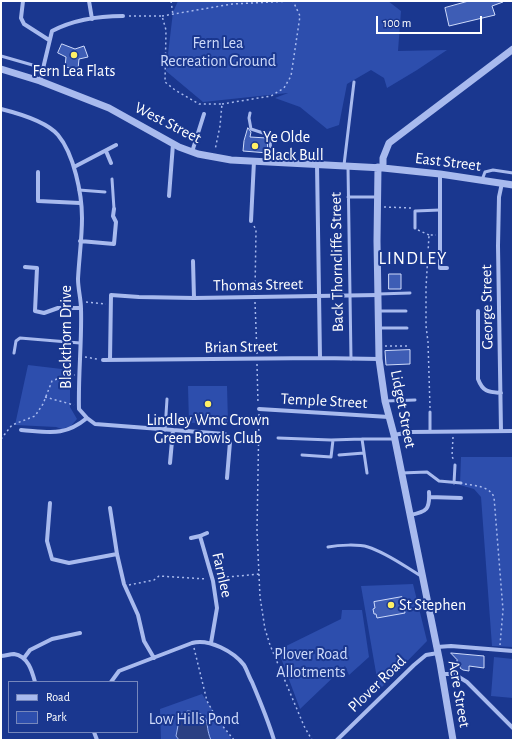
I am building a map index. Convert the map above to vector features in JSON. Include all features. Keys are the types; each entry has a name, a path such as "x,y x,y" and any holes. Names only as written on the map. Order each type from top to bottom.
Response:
{"street":[{"path":"23,1 21,18 24,24 49,40"},
{"path":"89,1 92,19"},
{"path":"40,81 52,31 60,27 92,19 108,16 123,16"},
{"name":"Lidget Street","path":"437,650 394,437 385,401 379,359 378,197 381,168 389,143 513,49"},
{"name":"West Street","path":"1,69 40,81 109,108 192,152 231,160 381,168"},
{"name":"Blackthorn Drive","path":"1,109 37,120 58,134 74,167 79,190 82,218 78,288 81,308 78,375 79,409 87,418"},
{"path":"192,152 204,114"},
{"path":"169,196 173,143"},
{"path":"74,167 116,145"},
{"path":"106,151 111,163"},
{"path":"251,221 254,161"},
{"path":"317,164 320,358"},
{"name":"East Street","path":"381,168 440,174 513,185"},
{"path":"38,172 38,201 80,203"},
{"path":"440,174 440,268 447,268"},
{"name":"George Street","path":"501,431 498,246 499,197 502,183"},
{"path":"80,241 114,244 116,222 113,216 114,209"},
{"path":"193,261 194,298"},
{"path":"25,267 36,268 34,311 44,313 58,308 81,308"},
{"name":"Thomas Street","path":"111,304 111,295 194,298 378,294"},
{"path":"110,360 111,304"},
{"path":"478,311 478,379 481,388 490,392 501,393"},
{"name":"Brian Street","path":"103,360 320,358 379,359"},
{"name":"Temple Street","path":"259,409 389,417"},
{"path":"21,430 59,432 76,427 87,418 95,424 220,433 227,436 230,442 227,478"},
{"path":"170,463 173,430"},
{"path":"394,437 410,432 513,431"},
{"path":"410,515 420,514 427,510 430,503 428,492"},
{"path":"429,497 461,498"},
{"path":"50,503 47,542 52,559 70,563 117,554"},
{"path":"110,508 117,554 124,585 138,615 144,641 154,658"},
{"name":"Farnlee","path":"191,538 207,533"},
{"name":"Farnlee","path":"200,536 213,579 217,608 211,643"},
{"path":"24,658 30,650 52,639 80,633"},
{"path":"113,681 119,671 192,643 200,641 211,643 229,652 244,665 266,714 274,740"},
{"path":"437,650 450,646 513,651"},
{"name":"Acre Street","path":"437,650 453,740"},
{"name":"Plover Road","path":"337,740 414,665 437,650"},
{"path":"1,656 14,654 24,658 31,669 35,681"},
{"path":"441,674 454,674 467,682 513,728"}],"lane":[{"path":"1,56 42,68"},
{"name":"Back Thorncliffe Street","path":"351,359 346,165 354,82"},
{"path":"250,113 249,118 252,129 269,135 270,137 270,162"},
{"path":"482,180 486,172 493,170 513,173"},
{"path":"112,179 114,209"},
{"path":"79,190 105,192"},
{"path":"348,197 378,197"},
{"path":"415,228 415,211 440,210"},
{"path":"378,294 410,293"},
{"path":"378,311 406,311"},
{"path":"379,328 407,328"},
{"path":"14,354 16,341 20,338 80,343"},
{"path":"165,430 167,399"},
{"path":"385,401 416,400"},
{"path":"430,412 430,431"},
{"path":"278,438 333,440 394,437"},
{"path":"362,439 367,473"},
{"path":"302,455 332,457 333,440"},
{"path":"339,455 364,452"},
{"path":"454,482 455,465"},
{"path":"401,473 427,472 438,481 461,483"},
{"path":"328,547 338,545 367,547 390,557 422,577"}],"path":[{"path":"170,1 173,14"},
{"path":"123,16 162,16 232,4 292,1 300,16 291,76 284,88 271,96 222,104 199,104 164,82 166,30 162,16"},
{"path":"212,157 220,126 222,104"},
{"path":"378,207 411,207 415,211"},
{"path":"251,221 256,230 255,297 259,409 257,532 260,597 264,629 304,726 312,740"},
{"path":"415,228 429,235 440,236"},
{"path":"429,235 427,256 426,326 428,342 430,412"},
{"path":"80,302 111,304"},
{"path":"379,346 408,346"},
{"path":"79,357 103,360"},
{"path":"1,439 12,425 35,416 43,404 52,381 66,376 78,375"},
{"path":"45,397 79,406"},
{"path":"453,431 452,456 455,465"},
{"path":"461,483 485,488 492,492 494,497 503,610 499,650"},
{"path":"124,585 154,580 159,576 213,579 259,574"},
{"path":"192,643 207,701 217,719 234,740"}],"green space":[{"name":"Fern Lea Recreation Ground","path":"178,1 388,1 401,11 398,51 447,50 387,88 384,78 371,70 347,84 339,125 327,129 300,107 275,98 288,93 203,102 166,71 173,12"},
{"path":"28,365 70,370 70,407 77,419 71,426 62,429 56,427 15,425"},
{"name":"Lindley Wmc Crown Green Bowls Club","path":"188,386 227,386 228,422 189,423"},
{"path":"461,457 513,457 513,647 492,646 481,497 474,489 460,485"},
{"path":"413,584 427,641 379,690 361,586"},
{"name":"Plover Road Allotments","path":"342,610 362,610 369,657 349,675 345,666 300,709 278,650 341,619"},
{"path":"494,657 513,659 513,698 491,696"},
{"name":"Low Hills Pond","path":"202,694 232,740 161,740 160,709"}],"shaded area":[{"path":"188,711 196,712 205,717 211,740 179,740 176,736 180,715"}],"building":[{"path":"469,1 503,2 492,6 495,15 449,26 445,8"},
{"name":"Fern Lea Flats","path":"62,44 75,49 84,46 88,57 79,59 78,69 65,67 66,57 58,53"},
{"path":"248,128 251,132 250,137 267,138 268,153 243,151"},
{"path":"389,274 401,274 401,289 389,289"},
{"path":"410,350 410,364 386,365 385,351"},
{"name":"St Stephen","path":"402,597 403,600 405,599 407,608 404,608 405,613 377,618 376,614 374,614 374,602"},
{"path":"451,653 484,656 484,668 469,666 469,671 463,670 460,668 461,665 457,665 457,660"}],"place":[{"name":"Fern Lea Flats","path":"74,55"},
{"name":"Ye Olde Black Bull","path":"255,146"},
{"name":"Lindley Wmc Crown Green Bowls Club","path":"208,404"},
{"name":"St Stephen","path":"391,605"}],"district":[{"name":"LINDLEY","path":"413,259"}]}
